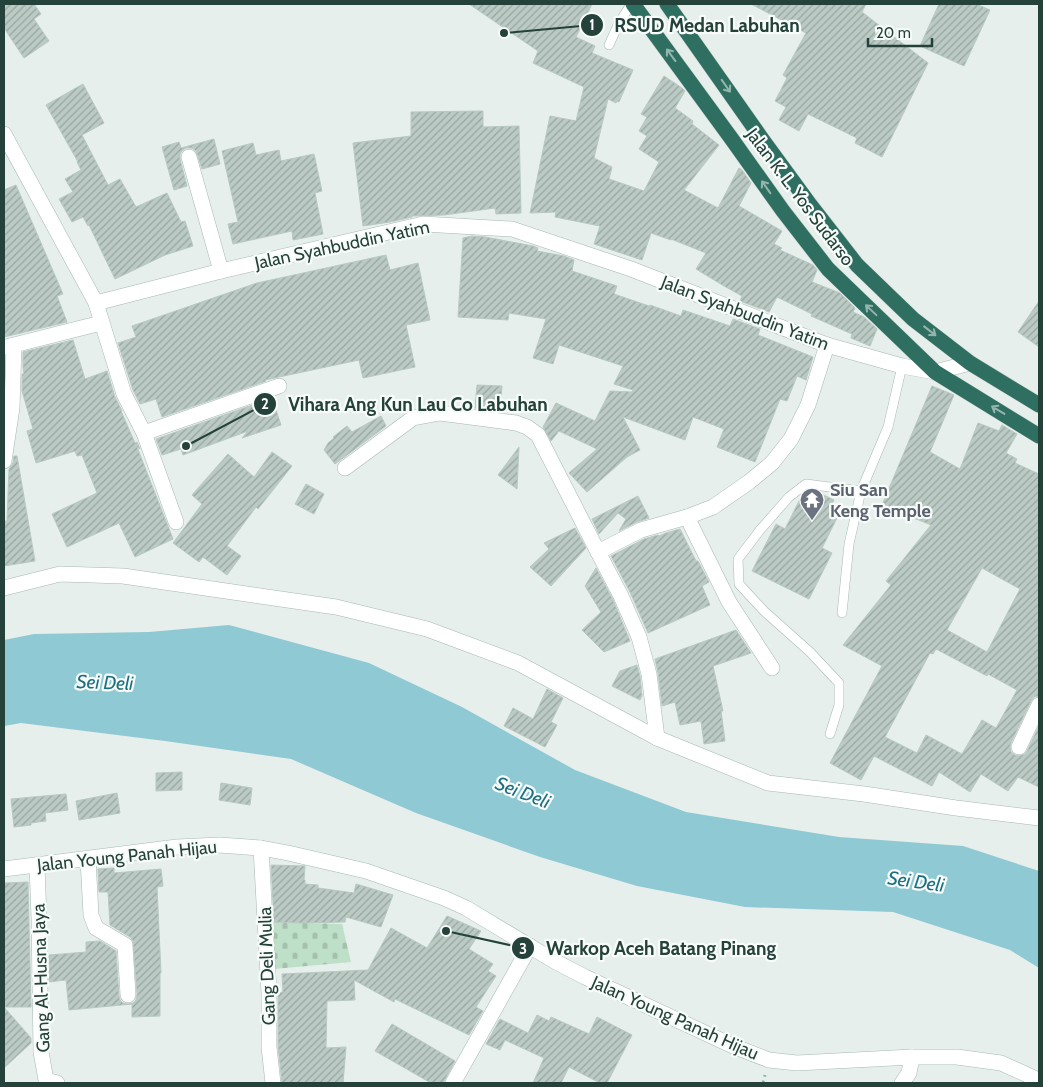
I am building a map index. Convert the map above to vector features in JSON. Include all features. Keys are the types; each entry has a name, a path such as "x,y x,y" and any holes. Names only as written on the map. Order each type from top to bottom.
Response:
{"highway":[{"name":"Jalan K. L. Yos Sudarso","path":"632,4 783,211 828,269 935,372 1039,436"},
{"name":"Jalan K. L. Yos Sudarso","path":"667,4 808,202 857,265 913,319 970,363 1039,405"}],"street":[{"path":"4,134 96,304 124,394 144,433 176,522"},
{"path":"189,156 221,271"},
{"name":"Jalan Syahbuddin Yatim","path":"96,304 221,271 423,224 512,229 631,270 827,345 902,366 935,372 970,363"},
{"path":"4,461 12,408 9,347 101,323"},
{"path":"598,552 641,530 687,517 713,507 772,463 791,439 808,405 827,345"},
{"path":"144,433 279,386"},
{"path":"345,468 413,418 440,413 516,423 527,427 538,435 621,596 639,638 649,674 657,738"},
{"path":"687,517 729,602 772,668"},
{"path":"4,588 60,574 123,576 336,607 427,629 518,663 657,738 768,783 1039,818"},
{"path":"1019,747 1039,704"},
{"name":"Jalan Young Panah Hijau","path":"4,869 177,847 261,848 297,854 366,871 444,898 466,908 556,962 733,1046 769,1060 797,1063 912,1057 957,1057 1002,1063 1035,1081"},
{"name":"Gang Deli Mulia","path":"261,848 269,993 269,1047 273,1083"},
{"path":"88,859 91,915 96,928 125,945 128,995"},
{"name":"Gang Al-Husna Jaya","path":"36,865 39,918 41,1052 46,1080 57,1083"},
{"path":"453,1083 530,946"},
{"path":"902,1083 909,1073 912,1057"}],"lane":[{"path":"609,45 618,25 632,4"},
{"path":"842,613 849,544 861,491 888,427 902,366"},
{"path":"830,734 838,705 839,683 810,652 764,611 739,584 738,559 789,497 806,484 861,491"}],"green space":[{"path":"271,922 342,924 351,962 274,969"}],"water":[{"name":"Sei Deli","path":"229,625 369,663 462,707 575,770 686,812 839,837 963,846 1039,871 1039,968 1010,950 893,912 745,907 637,886 540,857 416,813 291,759 21,723 4,726 4,640 34,634 149,632"}],"building":[{"path":"4,4 34,4 41,14 34,19 49,41 24,58 4,28"},
{"path":"469,4 592,4 576,37 595,46 592,53 633,70 619,102 617,101 616,103 608,99 594,158 612,167 609,179 644,191 659,162 639,149 647,136 639,131 647,117 641,114 664,76 685,91 675,108 693,121 692,124 719,145 684,190 718,208 739,168 742,170 751,183 739,206 782,231 774,244 782,248 780,250 813,265 817,270 812,282 840,293 855,308 853,312 864,317 877,329 870,346 851,338 852,334 811,316 812,314 777,297 769,312 740,301 742,296 696,269 706,253 671,239 651,233 642,260 594,244 600,226 555,217 556,212 530,213 550,116 576,121 584,87 533,63 538,51"},
{"path":"751,4 866,4 862,12 928,63 882,157 855,143 857,138 808,114 799,131 779,120 786,107 775,101 787,78 783,75 806,33"},
{"path":"939,4 976,4 990,10 964,66 920,46"},
{"path":"83,84 104,123 82,135 108,185 120,179 136,207 167,193 181,222 185,221 193,246 165,255 115,279 89,225 83,217 72,222 59,199 73,192 65,179 81,170 46,105"},
{"path":"483,111 483,127 519,126 521,213 496,214 495,208 444,215 412,216 363,226 353,143 411,136 411,112"},
{"path":"214,139 220,164 202,169 196,151 192,148 186,148 180,154 180,159 187,186 174,190 162,147 179,142 181,148"},
{"path":"253,143 256,155 279,150 281,161 314,154 322,191 315,193 323,234 293,240 292,231 233,244 228,224 238,222 222,151"},
{"path":"16,185 63,294 57,296 67,322 4,337 4,190"},
{"path":"472,236 533,246 538,248 537,251 564,256 574,260 572,271 617,286 614,294 649,306 681,316 683,310 730,326 733,319 760,329 758,335 813,357 806,380 797,376 787,401 780,399 755,462 717,447 724,429 693,417 685,440 623,417 640,450 627,457 587,492 569,473 597,449 559,431 551,441 543,427 556,403 595,421 610,391 632,392 633,390 614,384 623,366 559,345 553,364 533,358 546,319 509,313 508,320 458,317 463,238"},
{"path":"386,255 390,270 418,263 430,320 406,325 415,367 363,378 359,360 265,380 162,417 156,399 140,404 133,390 118,343 136,337 132,326 257,283"},
{"path":"1039,301 1039,347 1018,332"},
{"path":"73,340 85,379 107,371 115,397 135,443 137,442 140,449 137,447 173,539 135,557 119,523 67,547 52,514 97,493 82,455 77,456 75,451 36,463 27,431 33,429 22,391 22,374 24,374 23,352"},
{"path":"477,385 502,386 500,411 475,408"},
{"path":"932,386 954,395 930,452 960,469 978,423 999,431 1002,425 1017,434 1006,453 1017,459 1015,463 1039,474 1039,696 1034,697 1031,701 1010,747 1011,752 1015,755 1025,754 1039,726 1039,787 1018,777 1008,791 981,774 970,792 939,772 932,786 874,756 861,780 830,763 882,666 843,645 891,585 886,581 931,525 882,505","holes":["982,568 1020,589 987,652 947,630","936,649 1017,690 996,728 982,720 962,754 926,735 917,753 885,737 930,653 933,654"]},
{"path":"272,398 281,425 242,438 248,431 183,455 181,449 162,455 156,439"},
{"path":"381,416 386,426 335,464 324,450 333,437 347,426 352,432"},
{"path":"519,447 517,489 498,475"},
{"path":"272,452 292,466 258,509 256,507 227,546 241,556 227,575 203,557 199,562 173,543 202,504 192,495 228,454 254,477"},
{"path":"14,456 17,456 35,561 4,566 4,521 7,521 9,469 13,463"},
{"path":"306,484 324,494 314,514 295,504"},
{"path":"817,492 834,500 828,511 838,516 822,548 832,553 809,599 752,571 776,524 785,529 801,497 811,503"},
{"path":"638,496 649,518 619,531 626,519 618,513 599,534 592,519"},
{"path":"575,528 586,548 551,586 530,567 549,549 544,543"},
{"path":"680,529 709,582 702,586 710,605 648,633 630,592 611,556 644,539"},
{"path":"596,568 613,600 630,641 604,652 582,630 601,612 585,586"},
{"path":"736,630 751,653 713,666 723,711 721,711 725,741 704,744 701,721 680,725 675,702 662,706 655,659"},
{"path":"637,665 642,696 640,700 612,686 620,671"},
{"path":"547,689 563,698 551,722 557,725 545,747 504,726 513,708 533,719"},
{"path":"182,772 182,790 156,791 156,773"},
{"path":"221,783 252,788 250,805 219,800"},
{"path":"117,793 120,813 79,820 76,801"},
{"path":"66,794 68,810 45,813 46,821 14,827 11,799"},
{"path":"271,865 305,866 305,884 318,885 318,888 354,893 356,884 393,895 381,927 346,917 345,922 274,922"},
{"path":"114,868 114,873 161,869 163,886 157,887 161,973 160,1016 132,1017 132,1004 69,1010 66,980 49,982 49,955 86,952 86,942 100,941 116,951 120,1000 128,1004 136,1000 133,941 130,937 110,925 108,892 99,892 98,869"},
{"path":"28,882 31,1007 4,1007 4,883"},
{"path":"447,916 481,931 469,949 493,964 488,971 496,976 476,1007 483,1011 469,1035 395,999 394,1002 354,980 355,1000 327,1001 326,1048 346,1047 343,1083 282,1083 278,1046 278,993 283,992 282,974 368,970 391,928 427,948"},
{"path":"4,1007 31,1038 31,1043 4,1068"},
{"path":"537,1015 549,1021 551,1017 589,1034 597,1017 632,1035 607,1083 600,1083 569,1067 561,1083 533,1083 544,1058 505,1040 500,1050 486,1044 500,1019 528,1033"},
{"path":"392,1024 455,1061 443,1083 431,1083 375,1051"}],"place":[{"name":"RSUD Medan Labuhan","path":"504,33"},
{"name":"Vihara Ang Kun Lau Co Labuhan","path":"186,446"},
{"name":"Siu San Keng Temple","path":"812,521"},
{"name":"Warkop Aceh Batang Pinang","path":"446,931"}]}
